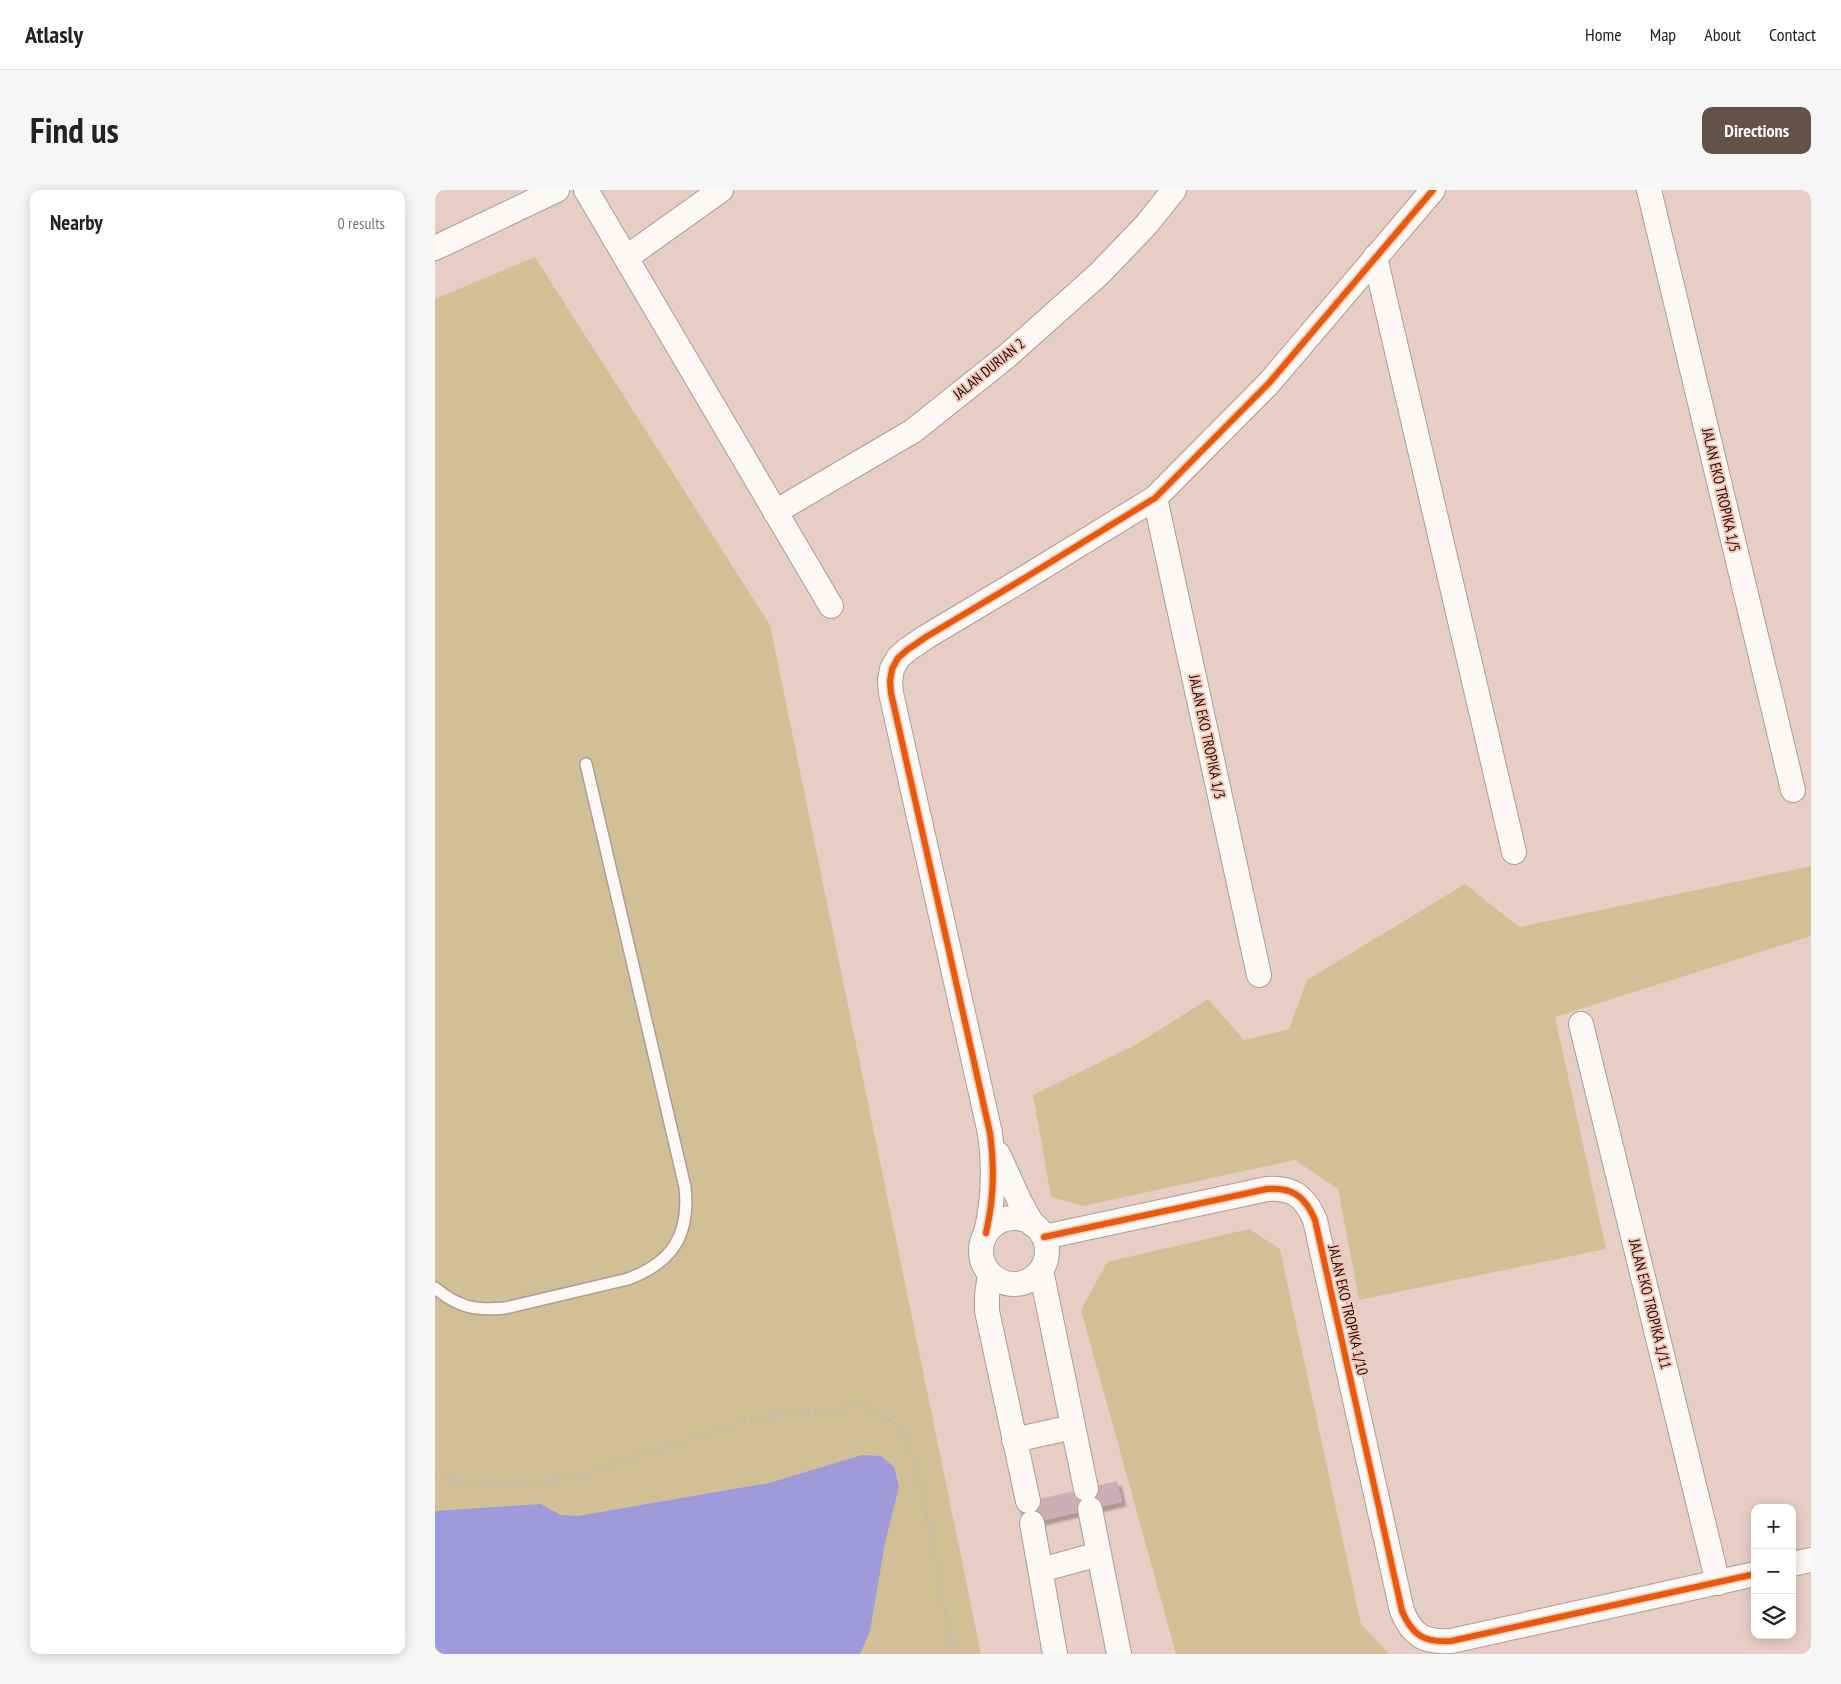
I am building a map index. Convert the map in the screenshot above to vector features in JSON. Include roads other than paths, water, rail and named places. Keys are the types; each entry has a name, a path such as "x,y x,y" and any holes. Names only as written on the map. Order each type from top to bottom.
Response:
{"street":[{"path":"435,248 557,190"},
{"path":"586,190 831,606"},
{"path":"627,257 721,190"},
{"name":"JALAN DURIAN 2","path":"775,512 913,431 1007,356 1099,274 1146,225 1174,190"},
{"path":"990,1133 1009,1179 1047,1245 1047,1254 1041,1270 1035,1277 1017,1285 1007,1284 989,1274 983,1265 981,1243 986,1233 992,1209 994,1184 990,1133 891,693 892,669 898,658 926,637 1155,498 1269,383 1433,190"},
{"name":"JALAN EKO TROPIKA 1/5","path":"1649,190 1793,790"},
{"path":"1375,257 1514,852"},
{"name":"JALAN EKO TROPIKA 1/3","path":"1155,498 1259,975"},
{"name":"JALAN EKO TROPIKA 1/11","path":"1581,1024 1719,1583"},
{"name":"JALAN EKO TROPIKA 1/10","path":"1038,1230 1267,1189 1279,1188 1302,1198 1310,1208 1315,1220 1403,1611 1407,1622 1415,1632 1426,1639 1439,1642 1468,1638 1751,1575"},
{"path":"986,1233 993,1225 1002,1220 1013,1218 1023,1219 1038,1230"},
{"path":"1041,1270 1119,1654"},
{"path":"989,1274 987,1311 1030,1512 1055,1654"},
{"path":"1014,1440 1073,1427"},
{"path":"1041,1570 1099,1554"},
{"path":"1796,1563 1811,1560"}],"lane":[{"path":"435,1288 447,1298 466,1307 485,1310 505,1308 628,1279 647,1272 663,1260 676,1245 684,1226 687,1207 685,1187 586,764"}]}
